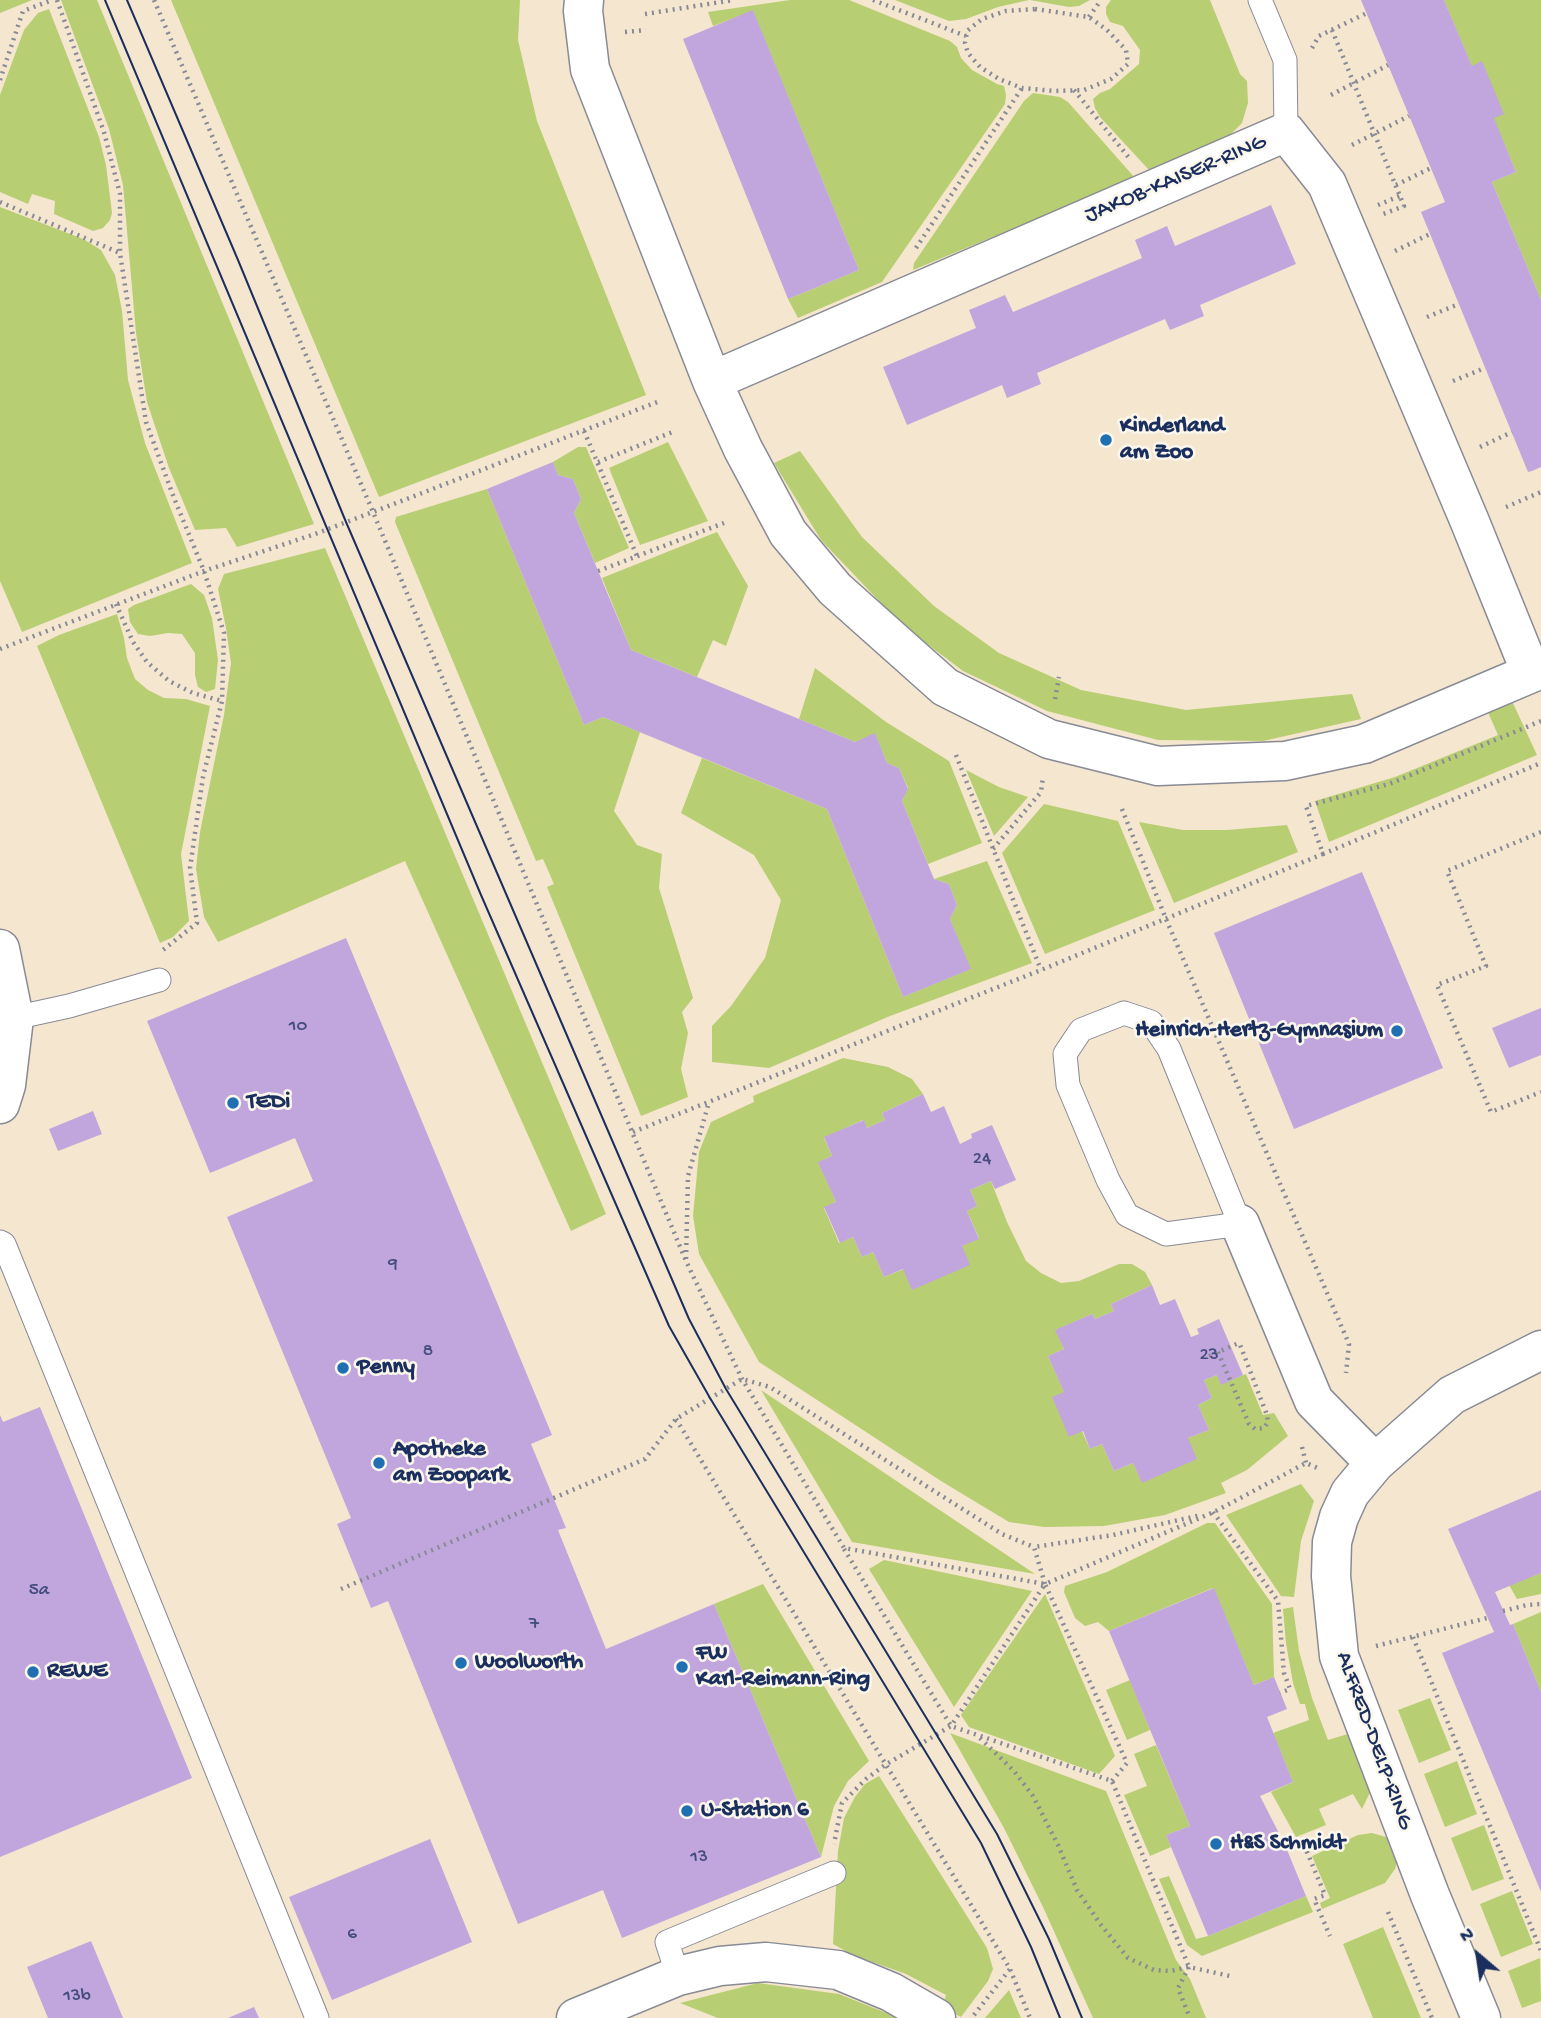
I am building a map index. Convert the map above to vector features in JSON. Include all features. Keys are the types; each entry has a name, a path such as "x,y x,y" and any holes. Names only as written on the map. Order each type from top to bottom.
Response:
{"street":[{"name":"JAKOB-KAISER-RING","path":"584,0 590,69 712,381 743,449 789,533 835,589 945,687 1049,739 1158,766 1285,761 1364,744 1536,671 1470,523 1327,184 1286,132 712,381"},
{"path":"0,949 14,1018 6,1085 0,1104"},
{"path":"1240,1224 1314,1401 1375,1463"},
{"name":"ALFRED-DELP-RING","path":"1481,2018 1430,1895 1339,1656 1331,1576 1332,1542 1350,1493 1375,1463 1452,1395 1541,1350"},
{"path":"576,2018 678,1976 720,1966 766,1962 838,1970 891,1992 936,2018"}],"lane":[{"path":"1260,0 1285,60 1286,132"},
{"path":"14,1018 69,1006 159,980"},
{"path":"1124,1013 1151,1022 1170,1049 1240,1224 1166,1234 1127,1215 1108,1180 1068,1085 1065,1054 1081,1030 1124,1013"},
{"path":"0,1242 4,1244 317,2018"},
{"path":"678,1976 667,1942 834,1873"}],"path":[{"path":"0,80 23,11 55,0 104,132 120,194 120,253 146,422 204,570 224,633 222,701 203,777 190,868 197,923 157,955"},
{"path":"154,0 373,512 686,1261 742,1379 951,1726 1112,1782 1189,1966 1178,1988 1190,2018"},
{"path":"645,13 734,0"},
{"path":"873,0 966,36"},
{"path":"1089,17 1101,0"},
{"path":"1035,9 1089,17 1107,30 1126,50 1128,64 1111,79 1084,90 1022,88 999,79 980,67 968,53 966,36 967,31 982,19 1006,11 1035,9"},
{"path":"1312,49 1320,36 1367,13"},
{"path":"1332,30 1404,206 1382,214 1387,226"},
{"path":"1331,94 1388,65"},
{"path":"904,298 896,278 1022,88"},
{"path":"1073,90 1155,189"},
{"path":"1352,145 1409,116"},
{"path":"1396,185 1431,168"},
{"path":"0,202 120,253"},
{"path":"1401,261 1396,250 1430,234"},
{"path":"1424,318 1459,304"},
{"path":"1450,383 1485,368"},
{"path":"0,649 204,570 315,534 660,401"},
{"path":"584,431 637,556"},
{"path":"598,462 675,431"},
{"path":"1477,448 1512,432"},
{"path":"598,570 724,523"},
{"path":"116,604 133,642 147,662 169,681 193,693 222,701"},
{"path":"1324,854 1306,806 1389,783 1541,721"},
{"path":"956,755 1041,970"},
{"path":"633,1132 1041,970 1541,763"},
{"path":"1122,809 1166,919 1349,1344 1345,1386"},
{"path":"1541,832 1447,871 1486,967 1437,985 1491,1112 1541,1092"},
{"path":"686,1261 688,1176 709,1102"},
{"path":"1209,1356 1217,1352 1236,1344 1267,1415 1268,1422 1264,1428 1255,1429 1249,1424 1217,1352"},
{"path":"341,1588 645,1459 676,1419 742,1379 770,1387 1003,1534 1034,1547 1114,1535 1214,1512"},
{"path":"676,1419 1010,1969 1030,2018"},
{"path":"844,1548 1045,1584 1214,1512 1306,1463 1329,1473 1350,1493"},
{"path":"1214,1512 1278,1601 1284,1673 1290,1689 1280,1693"},
{"path":"1034,1547 1045,1584 1127,1763 1112,1782"},
{"path":"834,1873 834,1837 842,1803 885,1765 951,1726 1045,1584"},
{"path":"1503,1611 1541,1604"},
{"path":"1339,1656 1487,1618"},
{"path":"1413,1637 1541,1951"},
{"path":"976,1735 1014,1771 1033,1796 1058,1844 1077,1891 1128,1958 1154,1970 1170,1971 1189,1966 1230,1976"},
{"path":"1304,1845 1325,1895 1314,1899 1330,1936"},
{"path":"1388,1912 1432,2018"},
{"path":"972,2018 1010,1969"}],"green space":[{"path":"0,0 32,0 0,13"},
{"path":"61,0 97,0 314,524 237,547 226,528 195,530 169,468 147,402 136,333 123,185 109,129"},
{"path":"171,0 520,0 518,40 537,121 646,395 379,497"},
{"path":"790,0 849,0 950,41 972,70 1004,86 1006,95 1005,104 882,282 798,318 788,299 859,270 753,11 713,26 708,12"},
{"path":"895,0 1029,0 998,7 966,19 949,21"},
{"path":"1030,0 1090,0 1079,6 1069,7"},
{"path":"1111,0 1210,0 1240,74 1247,81 1248,103 1242,123 1224,141 1150,171 1100,117 1093,99 1110,89 1139,64 1140,50 1123,26 1110,22 1106,14 1106,7"},
{"path":"1444,0 1541,0 1541,300 1492,182 1516,172"},
{"path":"49,9 99,137 106,165 112,213 103,228 93,231 54,214 55,201 32,194 28,204 0,192 0,95 24,30 38,13"},
{"path":"1033,93 1060,97 1068,102 1135,178 913,270 914,263 1024,101"},
{"path":"0,207 83,239 101,250 115,275 122,311 128,380 145,443 192,563 22,632 0,581"},
{"path":"668,442 708,521 640,545 609,468"},
{"path":"578,447 586,447 629,548 595,563 574,513 581,499 573,479 558,475 553,462"},
{"path":"800,451 862,537 934,606 999,653 1081,690 1186,710 1352,694 1361,719 1263,741 1158,740 1047,711 963,671 902,625 821,540 774,463"},
{"path":"487,489 584,725 603,717 640,732 614,811 637,845 662,854 659,888 693,998 682,1012 688,1033 681,1069 688,1097 641,1116 547,887 554,884 543,859 536,861 395,522 396,517"},
{"path":"717,532 748,586 726,646 713,640 697,677 631,650 602,578"},
{"path":"325,548 606,1214 571,1231 405,861 218,942 204,917 196,869 200,832 224,715 231,663 218,589 224,574"},
{"path":"191,584 204,595 212,618 218,660 215,689 206,692 198,687 195,653 182,634 138,634 130,622 128,609"},
{"path":"117,614 127,658 135,679 164,698 186,699 210,706 181,854 189,921 173,937 160,943 37,646"},
{"path":"815,668 886,722 949,761 982,843 928,864 902,801 908,788 899,768 887,763 875,734 855,742 799,719"},
{"path":"1512,701 1537,755 1329,842 1315,801 1395,777 1498,735 1487,710"},
{"path":"702,758 827,809 903,997 970,969 950,919 957,905 949,884 934,879 987,861 1032,963 890,1016 769,1068 712,1062 712,1026 731,1006 765,958 781,900 754,855 681,813"},
{"path":"966,770 999,787 1028,797 994,836"},
{"path":"1044,804 1118,821 1155,910 1045,954 1002,853"},
{"path":"1139,822 1183,830 1227,830 1287,825 1298,852 1174,903"},
{"path":"843,1058 888,1067 912,1079 923,1094 882,1113 885,1120 867,1128 863,1120 824,1138 832,1156 819,1162 836,1202 824,1208 839,1243 853,1237 862,1257 873,1252 884,1277 962,1246 979,1238 967,1211 977,1206 970,1190 991,1181 1026,1261 1041,1273 1061,1283 1079,1281 1119,1264 1132,1264 1145,1272 1152,1285 1111,1304 1114,1311 1095,1319 1092,1314 1056,1330 1064,1349 1048,1356 1090,1449 1102,1444 1114,1471 1133,1463 1142,1482 1188,1438 1209,1430 1198,1405 1212,1398 1204,1380 1217,1375 1230,1380 1246,1374 1263,1415 1274,1413 1288,1436 1247,1470 1221,1483 1226,1493 1165,1515 1104,1526 1044,1527 1009,1522 941,1481 759,1362 699,1254 693,1216 699,1152 711,1122 754,1102 753,1096"},
{"path":"761,1390 1035,1574 852,1542"},
{"path":"1301,1484 1314,1501 1301,1541 1294,1597 1281,1596 1226,1515"},
{"path":"1207,1523 1215,1523 1272,1604 1274,1677 1254,1685 1213,1588 1109,1631 1098,1622 1085,1626 1075,1618 1064,1592 1065,1586 1107,1572"},
{"path":"884,1560 1032,1591 954,1707 869,1569"},
{"path":"1541,1573 1541,1594 1517,1599 1509,1585"},
{"path":"763,1584 869,1761 848,1781 834,1806 821,1857 714,1604"},
{"path":"1045,1594 1115,1756 1099,1774 969,1727 961,1715"},
{"path":"1293,1607 1299,1651 1312,1698 1328,1740 1351,1733 1373,1786 1362,1809 1353,1794 1319,1809 1326,1825 1296,1837 1271,1792 1293,1782 1273,1733 1309,1720 1305,1704 1300,1704 1293,1683 1286,1643 1283,1609"},
{"path":"1541,1612 1541,1692 1513,1624"},
{"path":"1130,1680 1150,1730 1127,1740 1106,1690"},
{"path":"1430,1698 1451,1750 1419,1763 1398,1710"},
{"path":"950,1733 1106,1791 1176,1960 1190,1979 1206,2018 1093,2018 1004,1828"},
{"path":"1156,1745 1190,1826 1166,1835 1171,1847 1150,1856 1124,1795 1147,1786 1134,1754"},
{"path":"1457,1761 1477,1814 1445,1827 1424,1774"},
{"path":"879,1776 987,1948 993,1969 988,1981 961,2017 942,2007 946,1995 906,1974 853,1955 833,1944 838,1851 844,1818 865,1784"},
{"path":"1484,1825 1504,1879 1472,1891 1451,1838"},
{"path":"1372,1833 1395,1843 1399,1854 1395,1869 1385,1883 1322,1909 1320,1903 1330,1898 1312,1856 1358,1835"},
{"path":"1169,1876 1196,1939 1306,1896 1313,1912 1202,1956 1187,1945 1159,1879"},
{"path":"1512,1891 1533,1944 1501,1957 1480,1904"},
{"path":"1383,1927 1421,2018 1373,2018 1343,1944"},
{"path":"1540,1958 1541,2001 1522,2008 1508,1971"},
{"path":"758,1983 839,1994 899,2018 718,2018 680,2003"},
{"path":"1009,1990 1021,2018 985,2018"}],"building":[{"path":"1361,0 1444,0 1472,66 1482,61 1504,114 1494,118 1516,172 1492,182 1541,300 1541,467 1532,471 1528,472 1421,212 1445,202"},
{"path":"753,10 859,270 788,299 683,39"},
{"path":"1271,205 1296,264 1200,305 1204,316 1170,330 1165,319 1037,373 1041,384 1007,398 1002,385 907,425 883,367 976,328 969,310 1005,295 1013,312 1142,258 1135,240 1167,226 1175,246"},
{"path":"553,462 558,475 573,479 581,499 574,513 631,650 855,742 875,733 887,763 899,768 908,789 902,801 934,879 949,884 957,905 950,919 971,969 903,997 827,809 603,717 584,725 487,489"},
{"path":"1362,872 1443,1068 1294,1129 1214,933"},
{"path":"346,938 552,1435 531,1444 566,1528 558,1530 606,1649 714,1604 821,1857 622,1938 603,1890 518,1924 388,1601 371,1608 337,1524 351,1518 227,1217 313,1181 295,1138 210,1173 147,1021"},
{"path":"1541,1008 1541,1055 1509,1068 1492,1028"},
{"path":"923,1094 931,1112 944,1106 960,1144 972,1138 971,1134 992,1125 1016,1180 995,1189 991,1181 970,1190 977,1206 967,1211 979,1239 962,1246 970,1265 912,1290 903,1269 884,1277 873,1252 862,1257 853,1237 840,1243 824,1207 836,1202 818,1162 832,1156 824,1137 864,1120 867,1128 885,1120 882,1113"},
{"path":"93,1111 102,1134 58,1151 49,1129"},
{"path":"1152,1285 1160,1305 1175,1299 1191,1337 1199,1334 1197,1329 1219,1319 1243,1375 1221,1385 1217,1375 1204,1380 1212,1398 1198,1405 1209,1430 1188,1438 1197,1459 1142,1483 1133,1463 1114,1471 1102,1444 1090,1449 1083,1431 1069,1437 1052,1397 1064,1392 1048,1356 1064,1349 1055,1330 1092,1314 1095,1319 1114,1311 1111,1304"},
{"path":"40,1407 192,1778 0,1857 0,1415 3,1422"},
{"path":"1541,1490 1541,1573 1495,1592 1510,1625 1513,1624 1541,1692 1541,1892 1442,1653 1494,1632 1448,1529"},
{"path":"1214,1588 1254,1685 1274,1677 1287,1709 1267,1717 1293,1782 1260,1796 1285,1845 1306,1896 1208,1936 1166,1835 1190,1826 1109,1631"},
{"path":"430,1839 472,1942 332,2000 289,1897"},
{"path":"91,1941 123,2018 48,2018 27,1967"},
{"path":"254,2007 259,2018 228,2018"}],"tram line":[{"path":"105,0 481,895 669,1326 981,1843 1031,1947 1060,2018"},
{"path":"127,0 346,522 689,1319 726,1389 997,1834 1049,1939 1082,2018"}],"place":[{"name":"Kinderland am Zoo","path":"1106,440"},
{"name":"Heinrich-Hertz-Gymnasium","path":"1397,1031"},
{"name":"TEDi","path":"233,1103"},
{"name":"Penny","path":"343,1368"},
{"name":"Apotheke am Zoopark","path":"379,1463"},
{"name":"Woolworth","path":"461,1663"},
{"name":"FW Karl-Reimann-Ring","path":"682,1667"},
{"name":"REWE","path":"33,1672"},
{"name":"U-Station 6","path":"687,1811"},
{"name":"H&S Schmidt","path":"1216,1844"}]}
